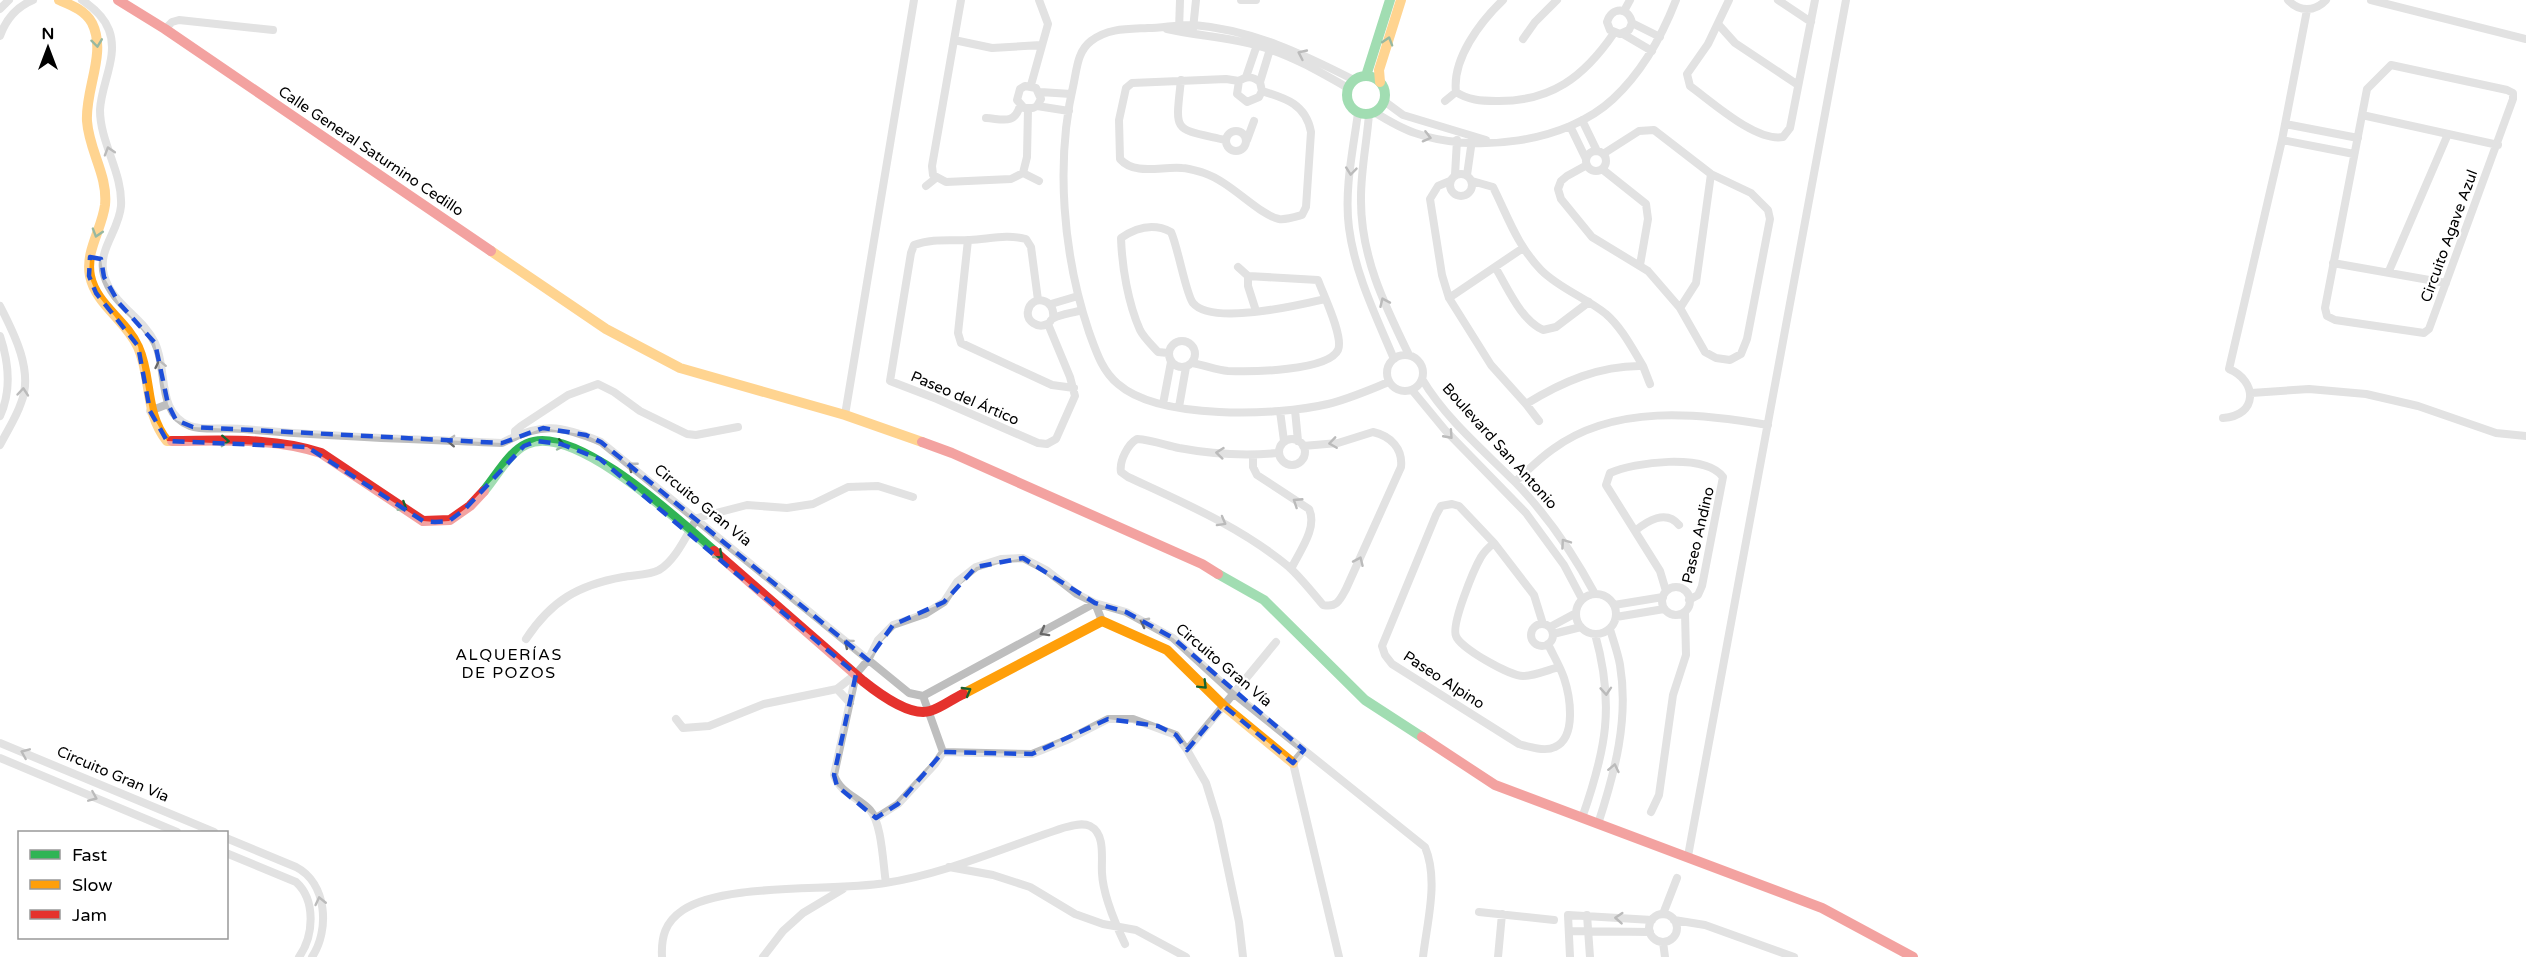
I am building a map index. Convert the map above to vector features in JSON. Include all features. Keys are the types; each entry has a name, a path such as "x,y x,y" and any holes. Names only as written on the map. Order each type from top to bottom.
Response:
{"street":[{"path":"0,9 9,0"},
{"path":"0,36 7,20 19,7 33,0"},
{"path":"61,0 78,9 89,20 96,34 98,53 91,85 87,122 92,145 106,183 105,208 96,258 118,303 142,325 155,343 168,404 150,411"},
{"path":"82,0 97,10 110,31 112,49 101,93 100,113 106,143 121,185 121,209 89,276 96,293 127,328 138,346 145,367 150,411 158,433 167,441 227,441 307,447 321,453 423,520 435,522 449,520 465,510 492,483 524,446 515,436 515,431 568,395 598,384 640,411 687,434 696,435 738,427"},
{"name":"Calle General Saturnino Cedillo","path":"118,0 165,29 606,328 680,368 845,415 952,453 1202,564 1264,600 1365,700 1495,784 1598,824 1688,855 1822,908 1913,957"},
{"path":"845,415 914,0"},
{"path":"961,0 932,166 936,178 946,182 1011,179 1023,173 1027,157 1024,107 1017,94 1025,86 1031,86 1040,92 1071,94"},
{"path":"1031,86 1048,24 1039,0"},
{"path":"1179,29 1180,0"},
{"path":"1193,29 1196,0"},
{"path":"1241,0 1256,0"},
{"path":"1389,382 1328,404 1295,410 1239,413 1179,407 1130,393 1109,376 1097,355 1082,310 1066,221 1064,164 1071,94 1081,51 1103,33 1116,30 1160,28 1193,29 1258,41 1296,51 1351,84 1366,76 1390,0"},
{"path":"1384,101 1379,70 1401,0"},
{"path":"1456,92 1455,83 1461,60 1474,34 1503,0"},
{"path":"1522,39 1557,0"},
{"path":"1624,11 1630,0"},
{"path":"1367,113 1416,134 1457,143 1472,140 1494,142 1542,135 1570,126 1613,99 1652,51 1676,0"},
{"path":"1729,0 1708,44 1687,74 1690,86 1733,118 1773,139 1783,137 1790,128 1815,0"},
{"path":"1778,0 1811,21"},
{"path":"1688,855 1846,0"},
{"path":"2288,0 2299,8 2307,10 2315,8 2326,0"},
{"path":"2371,0 2526,39"},
{"path":"2223,418 2232,417 2246,408 2251,393 2244,377 2229,369 2282,140 2307,10"},
{"path":"1623,34 1629,30 1632,23 1630,16 1624,11 1615,11 1608,17 1608,26 1614,33 1623,34 1652,51"},
{"path":"165,29 171,22 179,20 273,30"},
{"path":"1632,23 1660,37"},
{"path":"1718,24 1736,43 1798,86"},
{"path":"1456,92 1466,98 1488,101 1512,102 1535,97 1561,87 1578,75 1592,62 1614,33"},
{"path":"954,39 993,48 1041,45"},
{"path":"1258,41 1237,94 1241,99 1254,101 1262,91"},
{"path":"1262,91 1260,82 1271,46"},
{"name":"Circuito Agave Azul","path":"2391,65 2513,93 2512,105 2498,145 2429,328 2424,333 2371,324 2335,321 2327,316 2325,308 2362,115 2367,89 2391,65"},
{"path":"1366,76 1380,82"},
{"path":"1260,82 1253,77 1132,83 1126,87 1119,120 1120,159 1126,166 1145,169 1182,168 1204,173 1233,188 1270,216 1281,219 1302,215 1306,207 1311,132 1309,123 1302,111 1287,98 1262,91"},
{"path":"1181,80 1177,119 1180,126 1186,131 1225,140"},
{"name":"Boulevard San Antonio","path":"1351,84 1347,97 1351,107 1367,113"},
{"path":"1037,106 1041,99 1040,92"},
{"path":"1445,101 1456,92"},
{"path":"1367,113 1384,101"},
{"path":"1384,101 1403,115 1458,132 1472,140"},
{"path":"986,118 1012,119 1024,107 1037,106 1069,111"},
{"name":"Boulevard San Antonio","path":"1367,113 1361,196 1366,253 1376,285 1409,355 1421,364 1422,379 1437,402 1515,482 1567,545 1595,594"},
{"name":"Boulevard San Antonio","path":"1367,113 1348,199 1349,227 1364,290 1394,359"},
{"path":"2362,115 2498,145"},
{"path":"1582,120 1606,160 1602,169"},
{"path":"1247,140 1244,133 1236,130 1229,133 1225,140 1227,147 1233,152 1240,152 1245,147 1254,121"},
{"path":"2285,124 2358,138"},
{"path":"1570,126 1592,170 1602,169 1646,204 1648,219 1640,265"},
{"path":"1654,130 1711,174 1751,194 1768,210 1770,219 1747,339 1741,354 1730,360 1716,358 1706,352 1680,308 1648,271 1592,237 1561,199 1558,189 1561,181 1587,162 1590,153 1600,152 1639,131 1654,130"},
{"path":"2313,146 2316,130"},
{"path":"1458,132 1452,192 1459,196 1470,192 1472,140"},
{"path":"2389,271 2448,134"},
{"path":"2282,140 2354,154"},
{"path":"1023,173 1039,181"},
{"path":"1680,308 1696,283 1711,174"},
{"path":"926,186 936,178"},
{"path":"1539,421 1491,365 1449,298 1442,275 1430,199 1438,186 1453,178 1469,178 1493,187 1503,213 1523,248 1555,282 1607,315 1622,332 1643,366 1650,384"},
{"path":"1238,267 1248,276 1318,280 1340,339 1338,350 1331,358 1311,365 1255,371 1225,371 1189,365 1177,367 1169,357 1158,352 1141,332 1130,297 1121,238 1134,229 1161,227 1171,232 1192,302 1203,310 1220,313 1285,309 1324,299"},
{"name":"Paseo del Ártico","path":"1050,321 1041,326 1034,324 1029,318 1028,311 1031,304 1038,300 1031,247 1026,239 1015,236 925,241 915,245 911,253 890,381 937,399 1038,444 1047,444 1056,440 1073,406 1076,396 1074,388"},
{"path":"968,240 958,333 961,343 1052,385 1074,388 1050,321 1054,311 1051,304 1045,300 1038,300"},
{"path":"1449,298 1523,248"},
{"path":"2333,263 2389,271 2446,283"},
{"path":"1496,267 1526,317 1532,325 1542,330 1556,327 1589,302"},
{"path":"1248,276 1248,286 1256,310"},
{"path":"1051,304 1078,296"},
{"path":"0,306 21,352 24,377 22,401 0,445"},
{"path":"1050,321 1082,310"},
{"path":"0,336 8,360 8,383 0,416"},
{"path":"1163,404 1171,346 1176,342 1190,344 1195,356 1189,365 1179,407"},
{"path":"1409,355 1394,359 1387,372 1389,382 1401,391 1412,390"},
{"path":"1526,404 1554,388 1592,373 1623,366 1643,366"},
{"name":"Boulevard San Antonio","path":"1422,379 1412,390 1452,437 1526,513 1564,565 1582,599"},
{"path":"2251,393 2309,389 2366,394 2418,406 2496,433 2526,436"},
{"name":"Circuito Gran Vía","path":"168,404 176,420 193,427 228,427 325,436 502,442 528,429 568,429 601,442 909,693 923,696"},
{"path":"1280,411 1284,441 1278,453 1281,461 1293,466 1304,458 1295,410"},
{"path":"1515,482 1554,448 1593,428 1604,425 1637,418 1684,414 1768,425"},
{"path":"1278,453 1253,455 1179,448 1137,438 1131,442 1120,466 1121,472 1128,477 1223,522 1291,569 1323,605 1331,607 1338,604 1401,467 1400,451 1391,440 1373,432 1338,443 1284,441"},
{"path":"321,453 325,436"},
{"name":"Circuito Gran Vía","path":"524,446 537,441 561,444 600,459 690,530 856,674 898,706 914,712 928,712"},
{"path":"1253,455 1253,467 1257,475 1309,509 1312,517 1312,526 1291,569"},
{"name":"Paseo Andino","path":"1664,609 1660,571 1606,485 1610,473 1638,463 1666,461 1714,469 1721,474 1724,480 1702,586 1698,595 1689,600"},
{"path":"526,639 539,620 570,593 604,580 659,570 675,554 697,518 747,505 787,508 813,504 848,487 878,486 913,497"},
{"name":"Paseo Alpino","path":"1452,504 1460,506 1494,543 1534,595 1549,628 1533,628 1532,639 1541,646 1548,644 1564,677 1569,702 1569,727 1563,741 1554,748 1535,749 1519,744 1392,664 1385,655 1382,640 1441,506 1452,504"},
{"name":"Paseo Andino","path":"1635,531 1646,522 1658,517 1668,517 1678,525"},
{"path":"1494,543 1480,557 1456,620 1454,633 1457,639 1511,674 1523,676 1559,666"},
{"name":"Circuito Gran Vía","path":"837,689 856,674 868,660 878,640 893,625 925,614 944,602 957,582 976,567 1001,559 1023,558 1046,570 1077,594 1095,603 1126,612 1173,638 1234,694 1425,847 1431,861 1431,878 1423,957"},
{"name":"Paseo Andino","path":"1614,604 1664,594 1679,588 1686,592 1689,600 1685,612 1686,655 1673,695 1659,795 1651,812"},
{"path":"1549,628 1576,613 1582,599 1595,594 1607,597 1614,604 1616,617 1610,629 1620,664 1622,736 1598,824"},
{"path":"928,712 1102,621 1095,603 923,696 928,712 943,752"},
{"path":"1616,617 1664,609 1671,615 1685,612"},
{"path":"1576,613 1581,627"},
{"name":"Circuito Gran Vía","path":"1102,621 1167,650 1224,706 1293,763"},
{"path":"1549,628 1581,627 1595,634 1610,629"},
{"path":"1548,644 1549,628"},
{"path":"1582,818 1595,780 1606,735 1607,700 1604,667 1595,634"},
{"path":"1187,750 1276,642"},
{"path":"981,666 989,679"},
{"path":"856,674 834,775 837,786 869,809 876,818 886,883"},
{"path":"676,719 683,728 709,726 764,704 837,689 850,703"},
{"path":"943,752 1032,754 1069,739 1108,719 1133,719 1158,726 1176,735 1206,783 1218,822 1239,922 1243,957"},
{"path":"0,758 3,744"},
{"name":"Circuito Gran Vía","path":"3,744 212,831"},
{"path":"1304,750 1293,763 1339,957"},
{"path":"876,818 898,804 935,764 943,752"},
{"name":"Circuito Gran Vía","path":"0,758 175,831"},
{"path":"662,957 662,938 670,923 682,910 704,900 738,893 886,883 948,867 1079,824 1090,825 1098,834 1102,849 1102,876 1116,925 1125,944"},
{"path":"228,839 296,867 306,872 314,880 322,905 322,930 319,947 312,957"},
{"path":"228,854 296,882 304,889 309,902 310,926 304,949 299,957"},
{"path":"948,867 993,875 1030,887 1075,914 1103,924 1136,930 1186,957"},
{"path":"1570,957 1568,915 1652,920 1663,914 1677,878"},
{"path":"304,889 314,880"},
{"path":"763,957 783,931 803,913 844,887"},
{"path":"1479,912 1554,920"},
{"path":"1497,957 1502,914"},
{"path":"1663,914 1674,920 1705,925 1794,957"},
{"path":"1587,915 1590,957"},
{"path":"1652,920 1650,932 1655,939 1663,942 1674,936 1677,928 1674,920"},
{"path":"1569,931 1650,932"},
{"path":"1663,942 1665,957"}],"highlighted area":[{"path":"90,257 101,259 104,277 119,303 155,343 168,404 176,420 193,427 502,443 543,428 586,435 601,442 868,660 893,625 944,602 976,567 1023,558 1095,603 1126,612 1173,638 1304,750 1293,763 1224,706 1187,750 1176,735 1158,726 1108,719 1032,754 943,752 898,804 876,818 837,786 834,775 856,674 600,459 561,444 537,441 524,446 465,509 449,521 435,522 423,521 307,447 167,441 150,411 138,346 96,293 89,276"}],"traffic: fast":[{"path":"1366,76 1390,0"},
{"path":"1366,76 1379,82 1385,95 1379,108 1366,114 1353,108 1347,95 1353,82 1366,76"},
{"path":"484,491 514,453 527,444 547,441 571,447 625,478 714,551"},
{"path":"1218,574 1264,600 1365,700 1422,737"}],"traffic: slow":[{"path":"59,0 86,15 96,35 96,59 87,121 91,143 104,183 105,205 90,258 90,276 98,296 133,337 138,347 155,419 167,441 172,441"},
{"path":"1380,82 1379,70 1401,0"},
{"path":"491,251 606,329 680,368 845,415 922,442"},
{"path":"963,694 1102,621 1167,650 1224,706 1293,763"}],"traffic: jam":[{"path":"118,0 165,29 491,251"},
{"path":"172,441 266,442 321,453 423,521 450,520 470,506 484,491"},
{"path":"922,442 952,453 1202,564 1218,574"},
{"path":"714,551 863,681 895,703 913,711 930,711 963,694"},
{"path":"1422,737 1495,785 1822,908 1913,957"}],"district":[{"name":"ALQUERÍAS DE POZOS","path":"509,664"}]}
